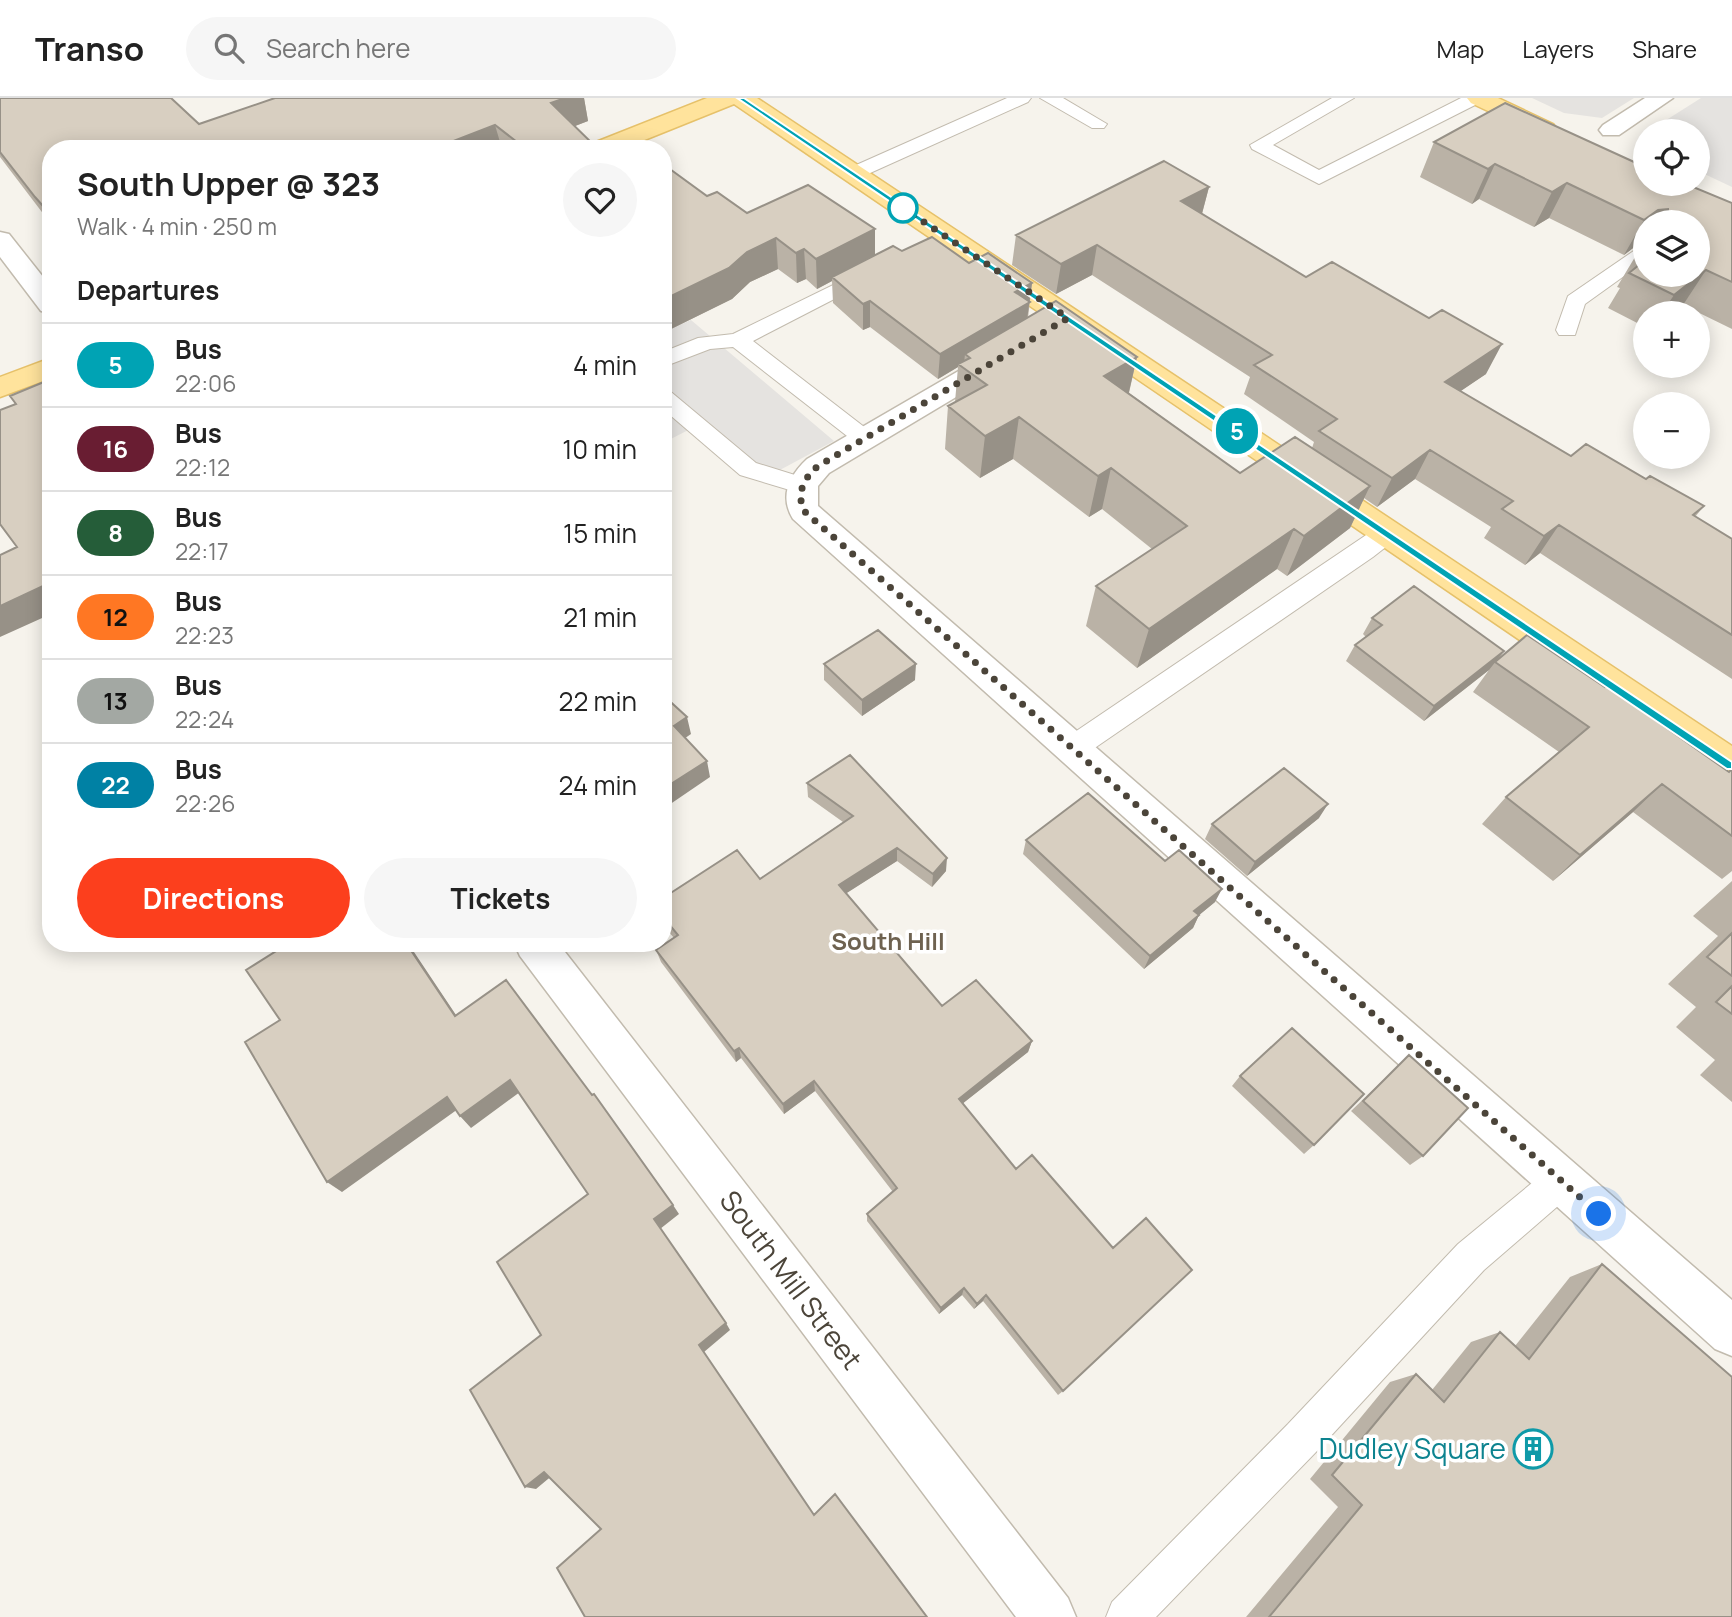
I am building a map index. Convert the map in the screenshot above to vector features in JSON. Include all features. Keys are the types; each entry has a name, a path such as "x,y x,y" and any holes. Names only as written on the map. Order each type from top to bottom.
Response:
{"main road":[{"path":"622,140 727,98"},
{"path":"741,98 852,174 932,241 1068,318 1732,765"},
{"path":"1477,98 1569,140"},
{"path":"0,388 42,371"}],"street":[{"path":"1611,130 1661,98"},
{"path":"0,240 42,294"},
{"path":"1068,318 818,466 807,475 803,486 800,502 804,511 1732,1332"},
{"name":"South Mill Street","path":"541,952 1049,1617"}],"lane":[{"path":"852,174 1022,98"},
{"path":"1049,98 1098,124"},
{"path":"1345,98 1259,145 1319,178 1477,98"},
{"path":"1567,330 1575,301 1633,260"},
{"path":"672,356 706,343 738,340 886,265"},
{"path":"738,340 864,438"},
{"path":"672,405 748,469 803,486"},
{"path":"1073,748 1353,559 1387,533"},
{"path":"1126,1617 1302,1438 1471,1257 1561,1181"}],"shaded area":[{"path":"1532,98 1634,98 1602,118 1564,113"},
{"path":"1701,98 1732,98 1732,187 1710,177 1710,119 1668,119"},
{"path":"691,320 834,441 765,478 704,422 672,438 672,328"}],"building":[{"path":"0,98 171,98 199,124 275,98 565,98 551,103 589,140 514,140 495,125 456,140 42,140 42,205 0,152"},
{"path":"1505,103 1633,162 1633,196 1710,194 1732,203 1732,282 1710,272 1710,210 1633,210 1633,215 1567,183 1552,192 1495,164 1488,169 1434,142"},
{"path":"1164,161 1209,187 1181,201 1306,277 1332,262 1429,318 1442,310 1502,344 1445,382 1571,456 1586,444 1646,479 1650,476 1704,506 1693,515 1732,539 1732,635 1559,525 1544,536 1502,509 1513,501 1430,450 1392,478 1319,431 1337,419 1254,365 1272,355 1097,245 1061,264 1016,235"},
{"path":"672,171 707,196 717,192 747,213 808,185 875,229 816,259 804,249 796,253 776,238 747,252 729,268 672,296"},
{"path":"932,237 969,263 988,253 1032,283 1015,292 1030,302 940,354 870,301 863,304 832,277 893,246 902,251"},
{"path":"1658,287 1684,287 1674,295"},
{"path":"1056,301 1137,357 1104,376 1240,473 1295,437 1370,486 1304,536 1294,529 1149,629 1096,586 1187,526 1111,468 1098,476 1019,417 985,436 948,406 987,385 958,364 970,358 965,354"},
{"path":"42,383 42,586 0,606 0,555 17,547 0,524 0,410 16,404 10,396"},
{"path":"1414,586 1504,651 1434,706 1355,645 1382,625 1372,618"},
{"path":"878,630 916,664 862,700 824,664"},
{"path":"1527,635 1607,686 1729,772 1732,769 1732,836 1662,784 1580,855 1506,797 1589,727 1495,662"},
{"path":"672,703 687,717 674,726 707,761 672,783"},
{"path":"850,755 947,858 933,874 897,848 839,885 942,1006 976,980 1032,1041 959,1099 1016,1169 1032,1155 1113,1248 1146,1218 1192,1270 1063,1391 986,1295 977,1304 964,1288 941,1308 867,1214 897,1188 814,1081 783,1104 739,1048 734,1051 658,952 672,952 672,939 678,935 672,928 672,892 737,850 760,879 853,816 807,783"},
{"path":"1284,768 1328,804 1255,862 1212,824"},
{"path":"1088,793 1165,861 1179,850 1222,889 1194,911 1199,915 1150,956 1026,840"},
{"path":"1732,933 1732,976 1707,957"},
{"path":"275,952 412,952 455,1016 506,980 592,1095 594,1094 673,1205 654,1219 726,1323 699,1345 814,1515 835,1494 927,1617 585,1617 557,1568 601,1529 544,1472 525,1487 470,1390 541,1335 497,1262 588,1194 510,1080 460,1116 447,1097 327,1182 245,1042 280,1020 246,970"},
{"path":"1732,986 1732,1014 1716,1002"},
{"path":"1292,1028 1364,1094 1314,1145 1240,1076"},
{"path":"1409,1055 1468,1108 1423,1156 1363,1101"},
{"name":"Dudley Square","path":"1602,1264 1732,1377 1732,1617 1269,1617 1362,1505 1332,1475 1416,1374 1444,1402 1500,1332 1529,1359"}],"bus line":[{"name":"5","path":"741,98 1732,766"}],"place":[{"name":"Dudley Square","path":"1533,1449"}],"district":[{"name":"South Hill","path":"888,942"}],"route":[{"path":"903,208 1068,318 818,466 807,475 800,491 800,502 804,511 1599,1214"}]}
